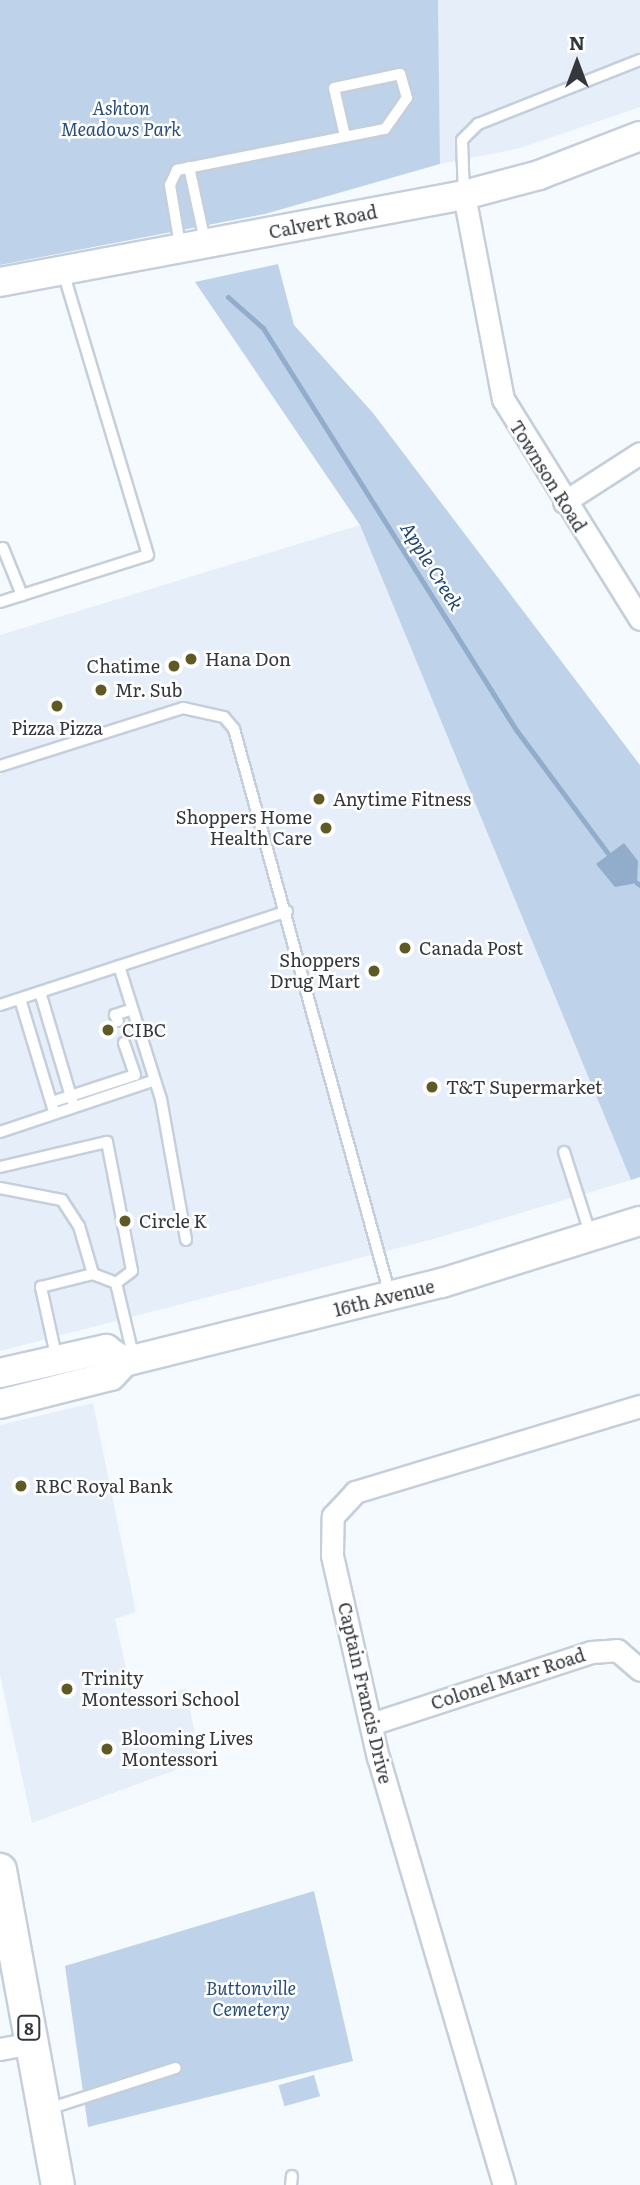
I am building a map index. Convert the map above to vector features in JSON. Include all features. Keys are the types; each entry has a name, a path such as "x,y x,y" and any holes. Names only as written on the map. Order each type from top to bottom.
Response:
{"main road":[{"name":"Calvert Road","path":"0,282 464,195 539,175 640,136"},
{"name":"16th Avenue","path":"0,1404 111,1376 129,1361 390,1296 640,1221"},
{"path":"0,1373 106,1349 129,1361"},
{"name":"8","path":"0,1870 58,2185"}],"street":[{"name":"Townson Road","path":"464,195 497,383 515,425 640,619"},
{"path":"564,502 640,453"},
{"name":"Captain Francis Drive","path":"504,2185 371,1724 332,1555 333,1516 341,1500 640,1406"},
{"name":"Colonel Marr Road","path":"371,1724 591,1652 617,1650 640,1670"},
{"path":"0,2049 32,2043"}],"lane":[{"path":"464,195 462,140 478,124 640,60"},
{"path":"193,246 170,185 177,170 385,129 407,98 400,74 334,88 345,136"},
{"path":"189,166 193,246"},
{"path":"0,602 148,555 63,270"},
{"path":"3,548 22,595"},
{"path":"0,765 183,708 224,717 234,729 310,988 310,1018 390,1296"},
{"path":"0,1005 287,911"},
{"path":"119,967 155,1080 186,1240"},
{"path":"40,992 75,1107"},
{"path":"20,999 55,1114"},
{"path":"118,1021 115,1015 132,1009"},
{"path":"51,1102 135,1075 124,1043"},
{"path":"0,1132 155,1080"},
{"path":"0,1167 107,1142 132,1271 116,1283"},
{"path":"564,1152 592,1237"},
{"path":"0,1188 62,1200 79,1226 93,1274"},
{"path":"57,1360 41,1287 93,1274 116,1283"},
{"path":"116,1283 129,1361"},
{"path":"45,2110 176,2068"}],"shaded area":[{"path":"438,0 640,0 640,107 521,148 440,164"},
{"path":"360,525 631,1180 437,1238 0,1351 0,635"},
{"path":"624,843 638,861 637,883 615,887 596,864"},
{"path":"93,1403 136,1612 115,1619 134,1704 186,1688 200,1761 32,1823 0,1675 0,1425"}],"green space":[{"name":"Ashton Meadows Park","path":"0,0 438,0 440,164 265,214 0,265"},
{"path":"278,264 294,325 373,413 640,765 640,1177 631,1180 360,525 195,282"},
{"name":"Buttonville Cemetery","path":"314,1891 353,2061 88,2127 65,1966"},
{"path":"314,2075 320,2096 284,2106 278,2085"}],"waterway":[{"name":"Apple Creek","path":"228,297 263,328 517,731 609,855"}],"place":[{"name":"Hana Don","path":"191,659"},
{"name":"Chatime","path":"174,666"},
{"name":"Mr. Sub","path":"101,690"},
{"name":"Pizza Pizza","path":"57,706"},
{"name":"Anytime Fitness","path":"319,799"},
{"name":"Shoppers Home Health Care","path":"326,828"},
{"name":"Canada Post","path":"405,948"},
{"name":"Shoppers Drug Mart","path":"374,971"},
{"name":"CIBC","path":"108,1030"},
{"name":"T&T Supermarket","path":"432,1087"},
{"name":"Circle K","path":"125,1221"},
{"name":"RBC Royal Bank","path":"21,1486"},
{"name":"Trinity Montessori School","path":"67,1689"},
{"name":"Blooming Lives Montessori","path":"107,1749"}]}
